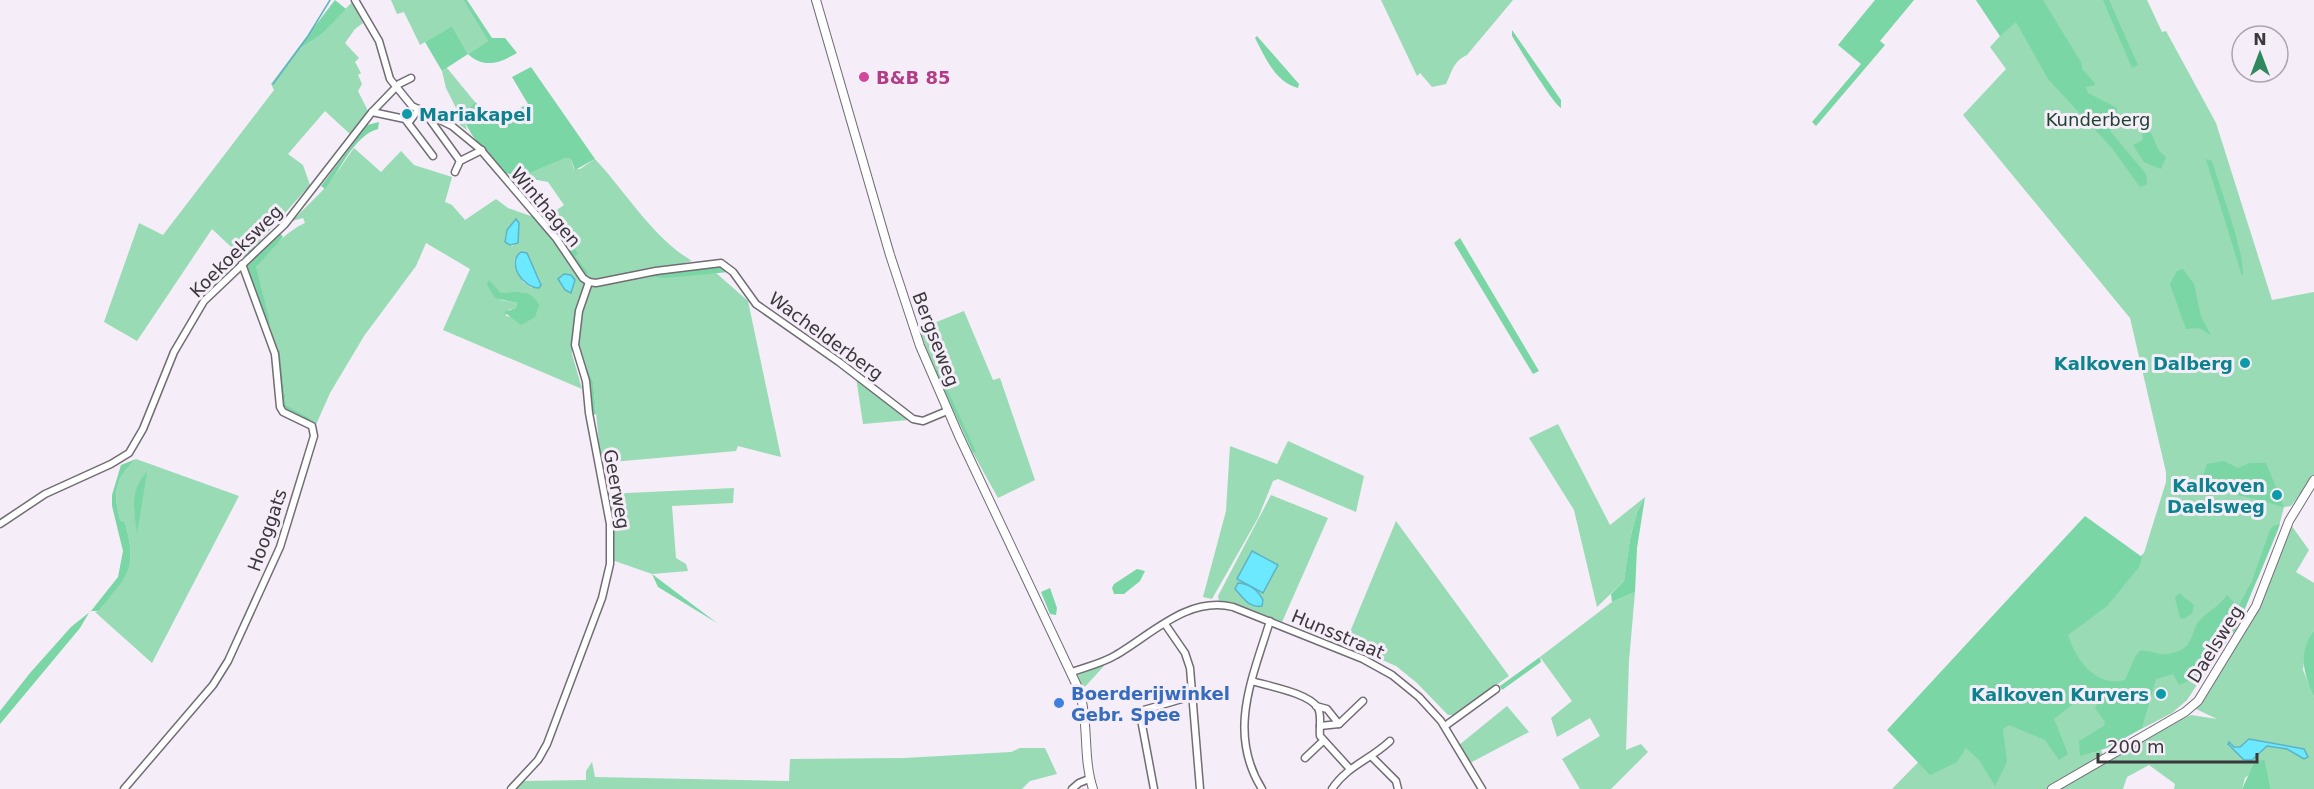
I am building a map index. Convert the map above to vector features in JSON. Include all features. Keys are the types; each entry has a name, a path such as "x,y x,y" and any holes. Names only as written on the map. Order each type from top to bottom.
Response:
{"street":[{"name":"Winthagen","path":"355,0 380,43 390,79 412,106 452,126 482,150 551,231 583,278 589,282"},
{"name":"Bergseweg","path":"816,0 904,300 947,411 1072,672 1082,699 1086,719 1089,779 1093,789"},
{"path":"372,112 397,87 411,78"},
{"name":"Winthagen","path":"421,110 460,161"},
{"path":"409,122 421,110"},
{"path":"372,112 400,116 409,122 433,156"},
{"name":"Koekoeksweg","path":"0,524 45,494 118,461 129,453 140,436 164,375 188,326 209,295 293,215 372,112"},
{"path":"455,172 460,161 482,150"},
{"name":"Wachelderberg","path":"589,282 596,284 656,271 721,263 733,272 756,304 849,369 912,419 923,421 947,411"},
{"name":"Hooggats","path":"124,789 216,681 228,661 280,547 314,436 312,426 286,413 280,407 275,354 242,264"},
{"name":"Geerweg","path":"511,789 538,760 547,744 602,598 609,570 610,524 589,413 585,374 575,345 579,311 589,282"},
{"name":"Daelsweg","path":"2052,789 2185,712 2198,701 2256,606 2289,521 2314,480"},
{"name":"Hunsstraat","path":"1072,672 1112,657 1193,608 1215,604 1233,607 1383,669 1414,693 1444,726 1482,789"},
{"path":"1262,789 1253,772 1244,744 1244,712 1269,621"},
{"path":"1165,624 1188,660 1200,789"},
{"path":"1252,681 1292,692 1316,706 1327,709 1339,724"},
{"path":"1444,726 1496,689"},
{"path":"1154,789 1140,714 1144,710 1192,696"},
{"path":"1320,726 1339,724 1363,701"},
{"path":"1316,706 1323,741 1350,769"},
{"path":"1305,758 1323,741"},
{"path":"1332,789 1350,769 1372,758 1390,741"},
{"path":"1372,758 1396,781 1398,789"},
{"path":"1072,789 1078,783 1089,779"}],"green space":[{"path":"335,0 346,9 322,34 295,52"},
{"path":"391,0 463,0 488,41 468,54 452,26 420,45 404,12 397,14"},
{"path":"463,0 467,0 492,38 505,38 517,53 492,63 480,62 468,54 488,41"},
{"path":"1381,0 1513,0 1467,55 1456,64 1446,84 1432,87 1420,73 1417,76"},
{"path":"1875,0 1914,0 1880,41 1885,45 1816,126 1812,122 1861,64 1838,45"},
{"name":"Kunderberg","path":"1976,0 2147,0 2162,32 2166,31 2216,123 2272,300 2314,292 2314,476 2291,506 2284,507 2278,530 2258,578 2226,641 2187,700 2172,713 2101,750 2103,755 2048,789 1892,789 1938,742 2144,553 2166,482 2166,472 2130,318 1963,115 2006,69 1990,47 2000,36"},
{"path":"1976,0 2043,0 2082,64 2082,69 2094,82 2095,85 2086,87 2088,93 2117,108 2117,117 2110,131 2146,174 2147,184 2140,187 2111,147 2048,79 2016,22 2000,36"},
{"path":"2103,0 2109,0 2138,65 2132,68"},
{"path":"352,2 363,23 355,29 345,43 359,58 355,62 361,73 358,75 362,84 358,91 370,115 350,134 325,111 288,154 303,165 310,185 244,259 212,229 137,341 104,322 139,223 163,235 274,90 271,84 295,52 322,34"},
{"path":"452,26 468,54 442,71 425,42"},
{"path":"1512,30 1561,100 1561,108 1551,97 1512,36"},
{"path":"1257,36 1299,84 1298,88 1277,75 1255,38"},
{"path":"531,67 595,159 575,170 571,159 566,158 530,173 520,169 523,173 548,182 500,172 474,137 463,115 475,102 496,120 528,104 512,77"},
{"path":"447,68 475,102 463,115 467,130 460,125 459,114 446,88 442,71"},
{"path":"379,122 378,129 362,138 348,154 325,189 321,186 367,125"},
{"path":"2142,132 2151,133 2159,151 2166,157 2161,169 2144,162 2133,145 2143,140"},
{"path":"354,148 381,172 401,151 414,165 452,177 445,202 452,205 465,220 496,199 508,208 542,220 564,205 548,182 523,173 519,168 530,173 566,158 571,159 574,169 580,169 595,159 664,240 692,261 642,274 715,272 748,301 781,457 738,446 736,451 601,463 593,382 578,345 580,322 574,321 572,354 582,389 443,330 470,269 426,243 416,266 364,336 330,393 315,427 310,418 286,405 280,350 274,348 268,331 270,323 255,272 261,260 275,245 305,223 303,218 292,221 328,185","holes":["516,219 519,223 518,242 512,246 506,243 505,236","527,253 541,283 532,288 523,282 514,264 515,258","489,281 501,293 523,292 516,308 517,303 501,300","516,308 512,317 506,316 508,310"]},
{"path":"2206,159 2212,161 2232,221 2241,255 2242,276"},
{"path":"561,228 578,254 575,256 588,273 585,276 550,234"},
{"path":"280,233 283,237 256,267 270,323 268,331 247,265"},
{"path":"1460,238 1539,371 1533,374 1454,243"},
{"path":"720,263 729,272 665,278 639,275"},
{"path":"2183,269 2194,284 2201,317 2211,335 2199,328 2186,329 2170,284 2177,271"},
{"path":"489,280 501,293 513,292 532,296 539,305 535,317 521,325 504,312 516,308 517,303 495,298 487,285"},
{"path":"964,311 993,380 1000,378 1035,480 998,498 973,453 975,452 938,369 935,370 919,329"},
{"path":"578,345 593,382 596,414 592,415"},
{"path":"274,348 280,350 286,405 310,418 315,427 281,408"},
{"path":"938,369 976,452 973,453 939,379 935,370"},
{"path":"856,377 909,420 863,424"},
{"path":"1558,424 1610,525 1645,497 1637,512 1630,539 1624,581 1597,607 1574,510 1529,438"},
{"path":"1288,441 1364,476 1356,512 1278,479 1273,481 1258,518 1212,599 1203,597 1226,511 1230,446 1277,464"},
{"path":"136,459 239,496 152,663 95,612 99,611 128,571 129,538 125,522 120,520 116,493 119,480","holes":["146,474 137,531 134,508"]},
{"path":"136,459 123,473 116,493 120,520 125,522 129,538 128,571 99,611 91,611 118,577 123,551 112,506 112,495 121,465"},
{"path":"2224,461 2238,468 2250,463 2266,463 2284,507 2200,485 2207,464"},
{"path":"147,472 137,534 135,494 137,486"},
{"path":"734,488 733,503 672,506 676,558 686,564 688,571 652,574 612,560 606,494"},
{"path":"1271,495 1328,518 1282,622 1219,601 1218,596","holes":["1246,585 1258,592 1264,602 1245,600 1237,590"]},
{"path":"1645,497 1637,548 1635,592 1612,602 1611,594 1624,581 1630,539 1637,512"},
{"path":"2085,516 2142,557 2139,567 2107,606 2068,635 2076,654 2089,670 2105,680 2115,681 2125,680 2140,651 2164,654 2183,649 2199,621 2227,595 2238,607 2252,581 2270,530 2273,526 2280,524 2237,628 2203,674 2179,685 2173,674 2156,679 2142,728 2107,748 2080,756 2079,741 2104,726 2105,722 2095,708 2103,692 2092,689 2054,719 2068,754 2059,760 2045,740 2009,725 2003,729 2007,762 1995,786 1979,760 1966,748 1957,762 1930,775 1887,730"},
{"path":"1396,521 1509,676 1453,715 1448,715 1417,683 1396,666 1345,644"},
{"path":"2291,525 2309,550 2296,572 2314,583 2314,631 2306,645 2303,670 2314,697 2314,789 2271,789 2265,760 2245,778 2242,789 2174,789 2175,784 2149,765 2127,777 2123,789 2057,789 2131,744 2147,729 2165,719 2177,721 2191,715 2217,719 2196,709 2257,610","holes":["2249,739 2304,749 2303,758 2287,749 2267,746 2252,760 2244,760 2229,746 2230,742 2232,746 2240,747"]},
{"path":"1137,569 1145,571 1140,581 1124,594 1114,594 1112,588 1114,584"},
{"path":"652,574 717,623 658,587"},
{"path":"1050,588 1057,608 1056,615 1050,614 1041,592"},
{"path":"1635,592 1629,661 1626,750 1641,744 1648,752 1611,789 1580,789 1562,759 1600,736 1590,718 1557,737 1551,718 1572,701 1540,657 1612,602"},
{"path":"2179,593 2194,605 2192,613 2184,619 2180,618 2175,598"},
{"path":"89,613 80,628 0,724 0,711 30,673 71,627"},
{"path":"2314,631 2314,697 2305,672 2304,655 2305,647"},
{"path":"1540,657 1541,662 1502,690 1500,686"},
{"path":"1103,664 1104,666 1082,690 1077,674"},
{"path":"1507,706 1529,732 1470,763 1459,745"},
{"path":"1020,748 1045,748 1057,774 1030,781 1022,789 515,789 523,781 586,780 586,771 592,762 595,777 789,781 790,759 904,758 1011,752"},
{"path":"2265,760 2271,789 2242,789 2255,761"}],"water":[{"path":"516,219 519,223 518,243 510,245 505,242 507,230"},
{"path":"521,252 527,253 541,285 539,288 527,284 518,274 515,262"},
{"path":"564,274 571,275 575,280 571,293 565,290 558,279"},
{"path":"1252,551 1278,565 1263,593 1237,579"},
{"path":"1238,583 1256,590 1263,600 1262,606 1253,606 1247,602 1235,589"},
{"path":"2249,739 2304,749 2308,757 2304,759 2287,749 2267,746 2252,760 2244,760 2228,744 2229,742 2234,747 2240,747"}],"waterway":[{"path":"273,84 308,36 330,0"}],"place":[{"name":"B&B 85","path":"864,77"},
{"name":"Mariakapel","path":"407,114"},
{"name":"Kalkoven Dalberg","path":"2245,363"},
{"name":"Kalkoven Daelsweg","path":"2277,495"},
{"name":"Kalkoven Kurvers","path":"2161,694"},
{"name":"Boerderijwinkel Gebr. Spee","path":"1059,703"}]}
